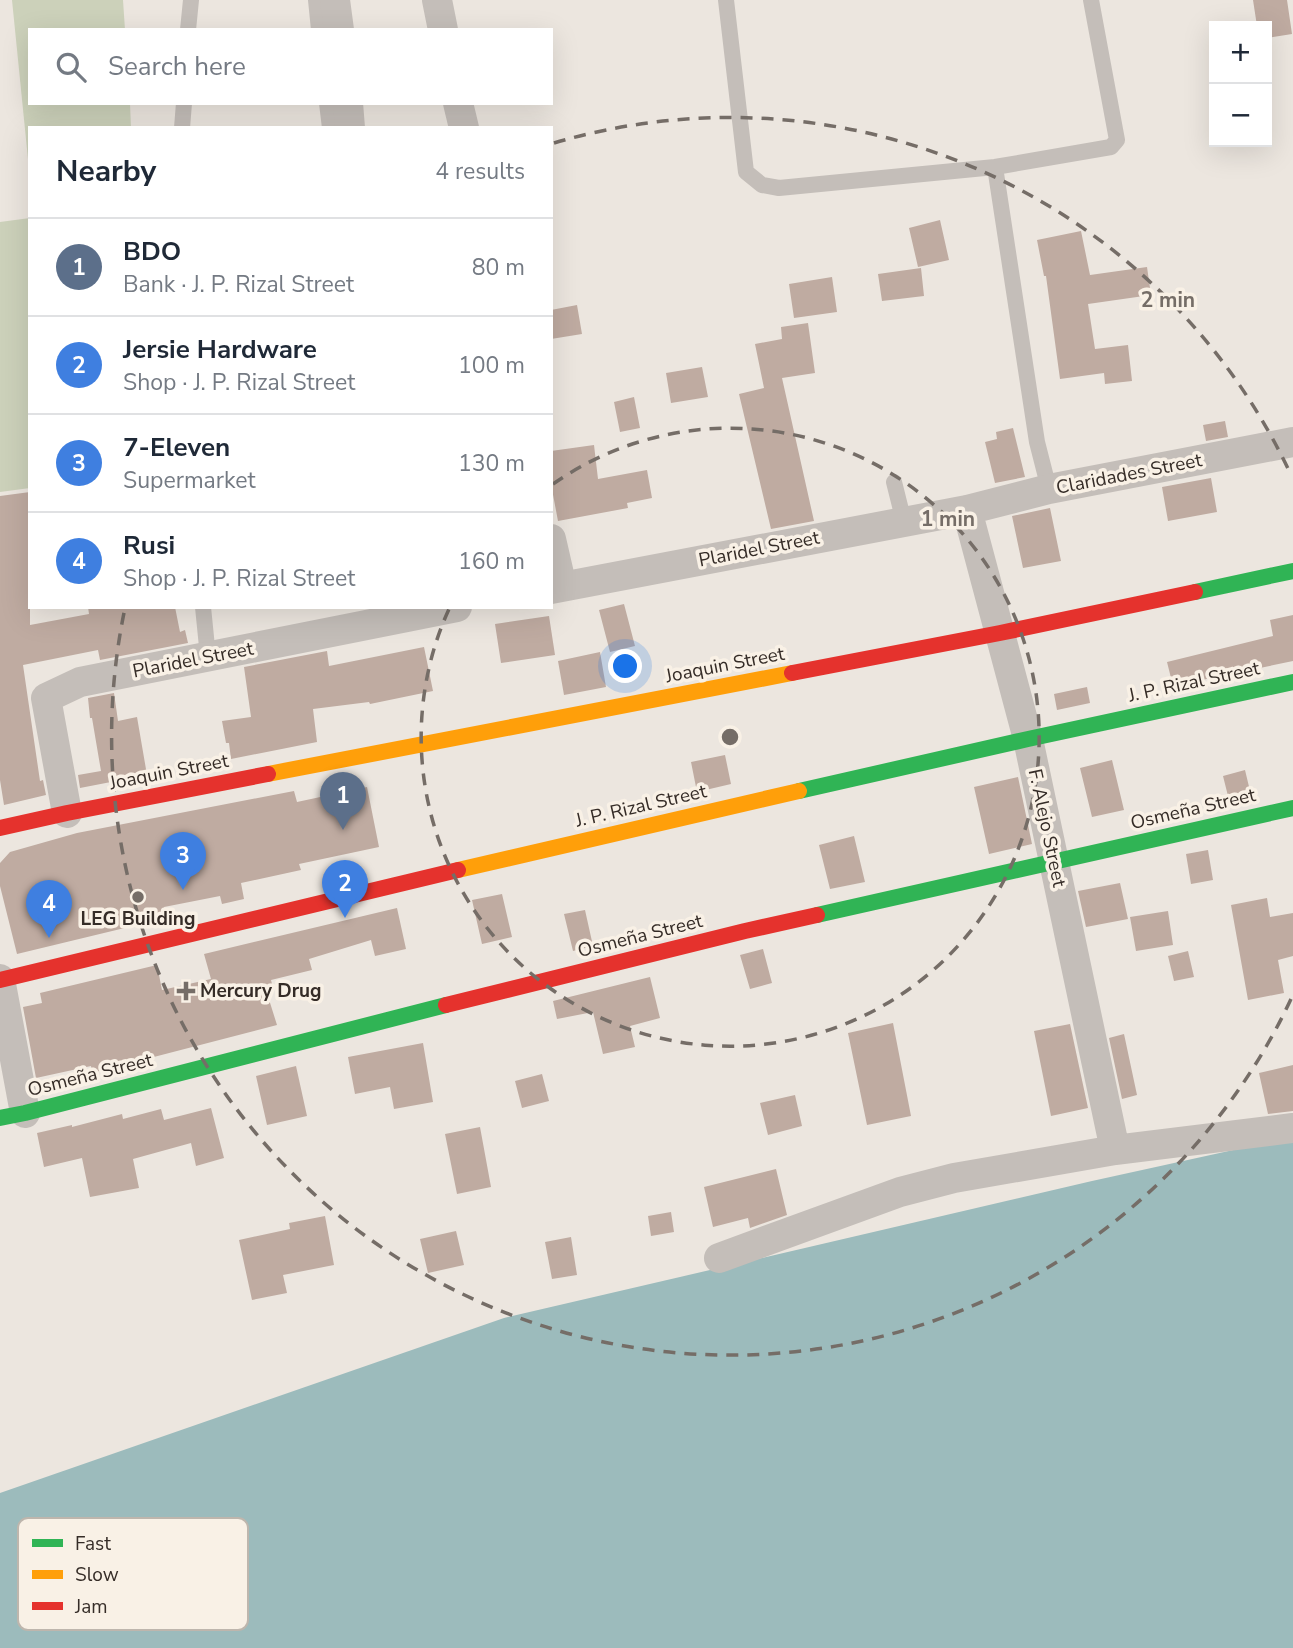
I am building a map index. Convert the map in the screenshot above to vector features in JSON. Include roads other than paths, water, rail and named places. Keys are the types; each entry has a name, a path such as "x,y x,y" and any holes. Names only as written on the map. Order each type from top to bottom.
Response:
{"street":[{"path":"335,0 339,28"},
{"path":"437,0 443,28"},
{"path":"348,105 350,126"},
{"path":"458,105 464,126"},
{"name":"Claridades Street","path":"967,510 1049,489 1293,442"},
{"name":"Plaridel Street","path":"557,588 967,510"},
{"name":"F. Alejo Street","path":"967,510 1028,739 1115,1150"},
{"path":"553,555 557,588"},
{"name":"Joaquin Street","path":"0,828 1000,633 1293,571"},
{"name":"Plaridel Street","path":"66,814 46,698 80,682 208,657 386,614 437,609"},
{"name":"J. P. Rizal Street","path":"0,979 572,843 1028,739 1293,682"},
{"name":"Osmeña Street","path":"13,1116 391,1018 732,934 1293,808"},
{"path":"0,979 13,1116"},
{"path":"719,1258 900,1192 954,1178 1115,1150 1293,1128"}],"lane":[{"path":"188,28 191,0"},
{"path":"316,0 319,28"},
{"path":"726,0 746,172 762,184 779,188 995,167 1111,147 1117,140 1091,0"},
{"path":"182,126 184,105"},
{"path":"327,105 330,126"},
{"path":"995,167 1037,442 1049,489"},
{"path":"894,482 904,522"},
{"path":"203,609 208,657"}],"water":[{"path":"1293,1137 1293,1648 0,1648 0,1493 504,1318"}],"place":[{"name":"BDO","path":"343,830"},
{"name":"7-Eleven","path":"183,890"},
{"name":"LEG Building","path":"138,897"},
{"name":"Jersie Hardware","path":"345,918"},
{"name":"Rusi","path":"49,938"},
{"name":"Mercury Drug","path":"186,991"}]}
